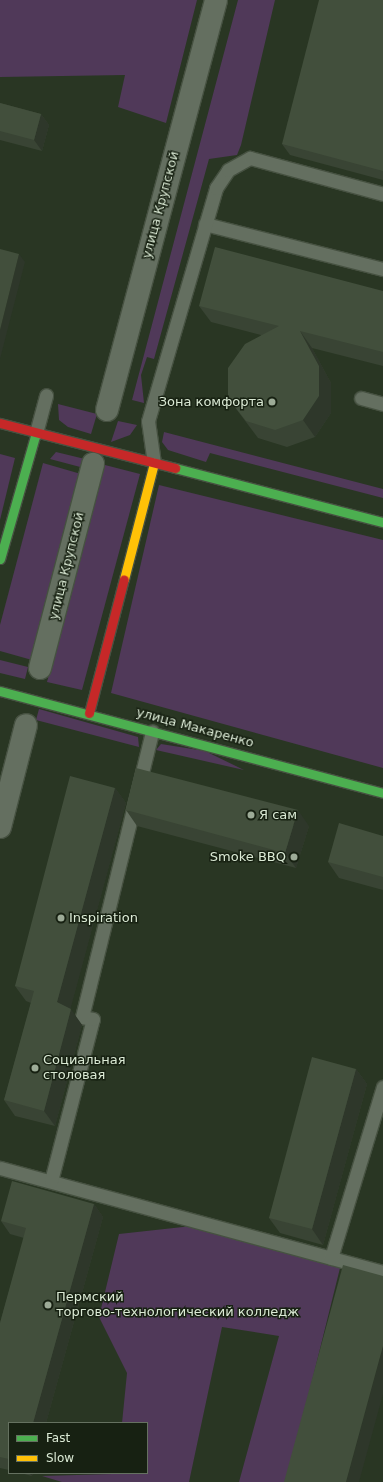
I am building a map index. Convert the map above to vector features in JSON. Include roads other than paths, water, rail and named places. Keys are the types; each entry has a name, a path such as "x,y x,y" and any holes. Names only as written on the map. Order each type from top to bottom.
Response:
{"main road":[{"path":"0,423 383,522"},
{"path":"0,559 36,433"},
{"path":"89,713 154,463"},
{"name":"улица Макаренко","path":"0,691 89,713 383,793"}],"street":[{"name":"улица Крупской","path":"107,410 216,0"},
{"name":"улица Крупской","path":"40,668 93,464"},
{"path":"0,827 26,725"}],"lane":[{"path":"154,463 148,421 216,188 228,170 250,158 383,194"},
{"path":"205,224 383,269"},
{"path":"36,433 46,395"},
{"path":"361,398 383,404"},
{"path":"51,1181 93,1019 82,1017 152,731"},
{"path":"331,1258 383,1086"},
{"path":"0,1168 383,1272"}],"place":[{"name":"Зона комфорта","path":"272,402"},
{"name":"Я сам","path":"251,815"},
{"name":"Smoke BBQ","path":"294,857"},
{"name":"Inspiration","path":"61,918"},
{"name":"Социальная столовая","path":"35,1068"},
{"name":"Пермский торгово-технологический колледж","path":"48,1305"}]}
